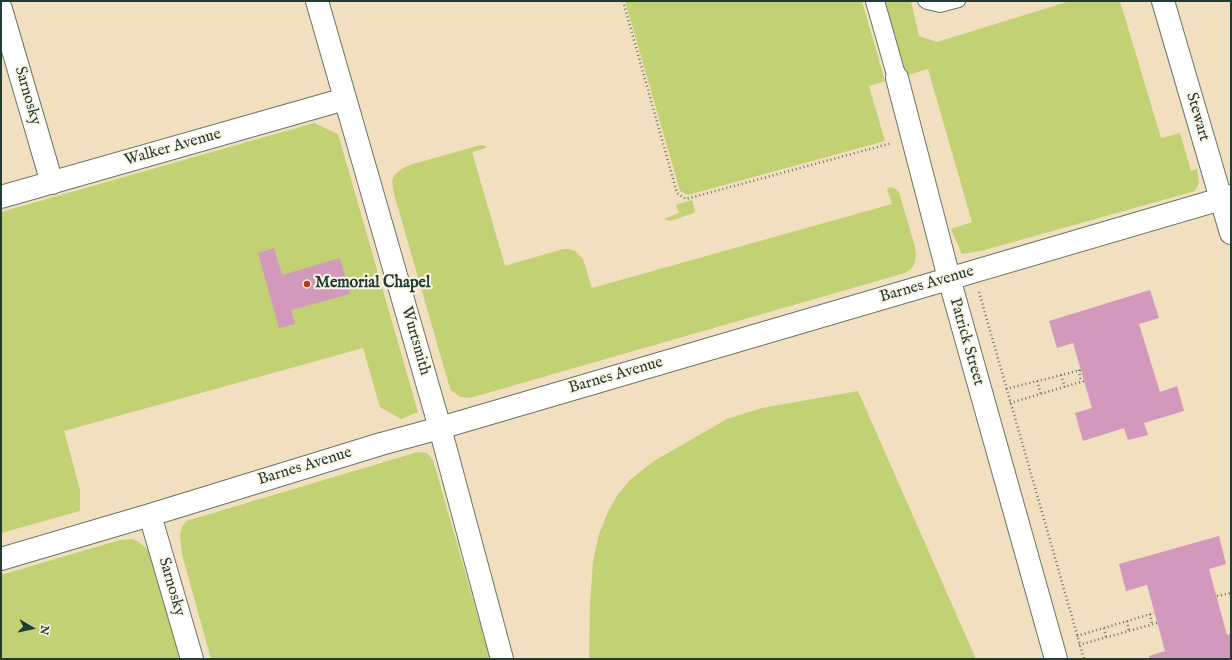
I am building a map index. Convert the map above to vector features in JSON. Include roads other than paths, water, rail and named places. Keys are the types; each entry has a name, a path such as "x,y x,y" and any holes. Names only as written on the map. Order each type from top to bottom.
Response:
{"street":[{"name":"Wurtsmith","path":"317,1 440,428 502,659"},
{"name":"Patrick Street","path":"875,1 897,78 948,278 1056,659"},
{"name":"Stewart","path":"1163,1 1226,197 1231,233"},
{"name":"Sarnosky","path":"1,9 52,183"},
{"name":"Walker Avenue","path":"1,197 345,99"},
{"name":"Barnes Avenue","path":"1,559 381,444 1226,197"},
{"name":"Sarnosky","path":"150,515 192,659"}],"lane":[{"path":"924,1 940,6 959,1"}],"place":[{"name":"Memorial Chapel","path":"307,284"}]}
